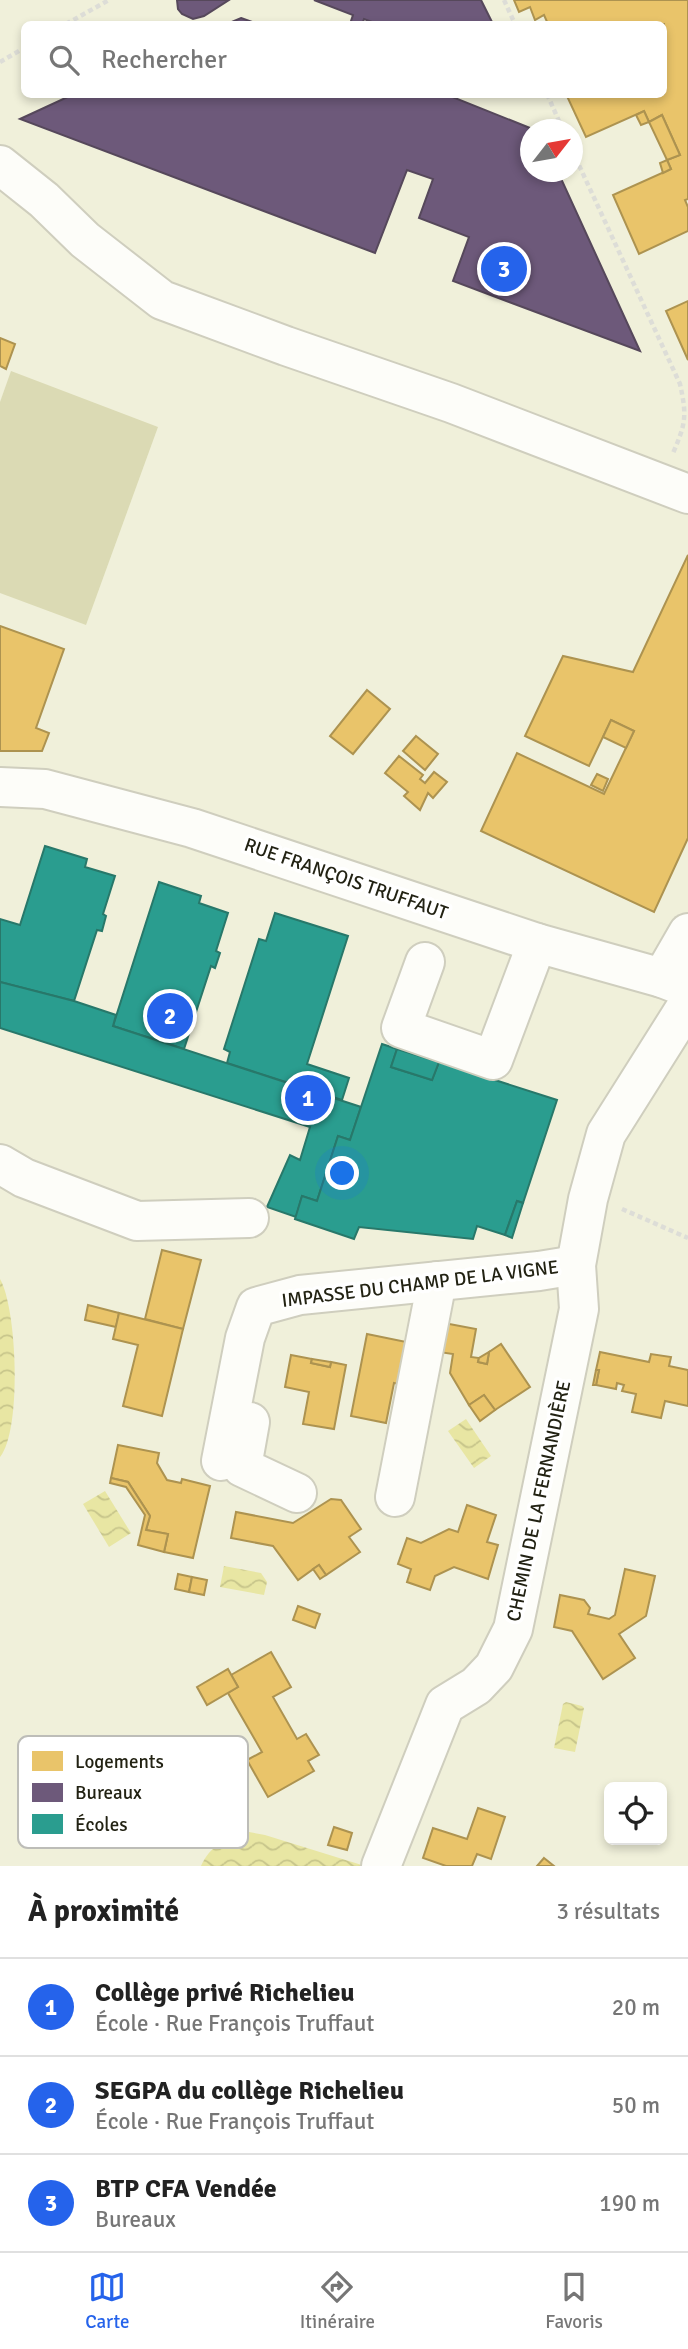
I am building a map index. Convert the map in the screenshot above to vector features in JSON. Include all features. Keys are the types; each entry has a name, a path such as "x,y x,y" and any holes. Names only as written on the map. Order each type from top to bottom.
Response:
{"street":[{"path":"0,165 44,200 85,240 162,300 452,403 674,489"},
{"name":"RUE FRANÇOIS TRUFFAUT","path":"0,787 45,789 192,828 537,943 675,983"},
{"path":"675,983 688,933"},
{"path":"425,961 401,1028 493,1060 537,943"},
{"name":"CHEMIN DE LA FERNANDIÈRE","path":"381,1866 445,1705 476,1686 494,1667 513,1629 579,1309 576,1265 588,1199 606,1134 688,1004"},
{"path":"0,1164 24,1178 137,1221 249,1218"},
{"name":"IMPASSE DU CHAMP DE LA VIGNE","path":"221,1461 246,1338 256,1307 300,1295 576,1265"},
{"path":"395,1497 437,1281"},
{"path":"246,1338 259,1369 242,1467 297,1493"}],"path":[{"path":"71,21 109,0"},
{"path":"504,0 514,21"},
{"path":"0,62 21,50"},
{"path":"549,98 558,119"},
{"path":"583,174 680,384 686,411 674,489"},
{"path":"588,1199 623,1210 688,1238"}],"green space":[{"path":"11,371 158,427 86,625 0,593 0,402"}],"water":[{"path":"0,1279 10,1315 15,1369 12,1422 0,1457"},
{"path":"466,1419 491,1456 474,1468 448,1431"},
{"path":"105,1491 131,1533 109,1547 83,1504"},
{"path":"224,1566 261,1573 267,1582 264,1595 220,1587"},
{"path":"566,1702 584,1708 575,1752 554,1748 563,1704"},
{"path":"248,1832 365,1866 201,1866 214,1848 248,1848"}],"building: Logements":[{"path":"514,0 688,0 688,199 685,200 688,207 688,231 639,254 613,195 671,169 667,160 680,155 662,115 649,122 644,111 586,137 583,119 578,119 568,98 667,98 667,21 547,21 544,15 535,20 530,7 519,12"},
{"path":"644,111 649,122 641,125 636,115"},
{"path":"662,115 680,155 667,160 649,122"},
{"path":"667,160 671,169 663,173 660,163"},
{"path":"688,301 688,360 666,311"},
{"path":"0,338 15,344 6,369 0,366"},
{"path":"688,555 688,838 654,912 481,831 517,753 604,794 634,731 611,720 589,766 525,736 563,656 633,672"},
{"path":"0,626 64,649 36,728 49,733 42,751 0,751"},
{"path":"367,690 390,709 353,754 330,736"},
{"path":"611,720 634,731 626,748 603,737"},
{"path":"416,736 438,754 425,770 403,751"},
{"path":"399,756 423,775 420,779 425,783 434,772 447,782 433,798 428,793 420,810 404,796 408,792 385,773"},
{"path":"597,774 608,779 603,791 591,785"},
{"path":"162,1250 201,1260 183,1329 145,1319"},
{"path":"88,1305 119,1313 116,1327 85,1320"},
{"path":"119,1313 183,1329 162,1416 123,1406 138,1345 113,1339"},
{"path":"444,1323 476,1329 471,1357 479,1358 478,1362 487,1364 489,1352 501,1344 530,1387 495,1410 484,1395 469,1405 450,1373 453,1354 439,1352"},
{"path":"367,1334 416,1344 408,1386 394,1383 386,1423 351,1416"},
{"path":"489,1352 487,1364 478,1362 479,1358"},
{"path":"600,1352 649,1362 651,1354 671,1357 669,1366 688,1370 688,1406 665,1401 661,1418 632,1412 636,1394 622,1391 624,1385 617,1383 616,1389 596,1385"},
{"path":"291,1355 312,1359 311,1363 330,1367 331,1362 346,1365 334,1429 303,1424 309,1392 285,1387"},
{"path":"312,1359 331,1362 330,1367 311,1363"},
{"path":"596,1370 599,1370 596,1385 593,1385"},
{"path":"484,1395 495,1410 480,1421 469,1405"},
{"path":"118,1445 159,1453 157,1463 167,1480 181,1483 182,1479 210,1486 193,1558 164,1552 168,1534 146,1530 150,1516 128,1482 111,1478"},
{"path":"111,1478 128,1482 150,1516 146,1530 168,1534 164,1552 138,1545 145,1515 126,1487 110,1483"},
{"path":"331,1499 341,1500 361,1529 349,1537 360,1552 326,1575 319,1565 298,1580 273,1546 231,1538 236,1512 293,1523"},
{"path":"467,1505 496,1515 487,1542 498,1545 488,1579 454,1567 435,1576 430,1590 407,1582 411,1569 398,1564 407,1538 421,1543 449,1529 458,1532"},
{"path":"319,1565 326,1575 320,1579 313,1569"},
{"path":"625,1569 655,1576 646,1616 619,1634 635,1658 603,1679 572,1631 554,1627 560,1595 584,1600 590,1608 588,1614 609,1619 615,1615"},
{"path":"178,1574 192,1577 189,1592 175,1589"},
{"path":"192,1577 207,1580 204,1595 189,1592"},
{"path":"298,1606 320,1614 315,1628 293,1620"},
{"path":"271,1652 291,1687 273,1697 297,1739 306,1734 319,1755 308,1761 314,1771 268,1797 248,1762 262,1752 228,1693 238,1687 231,1675"},
{"path":"228,1669 238,1687 207,1705 197,1687"},
{"path":"478,1808 505,1817 491,1859 477,1854 472,1866 446,1866 423,1858 433,1828 467,1839"},
{"path":"334,1827 352,1833 347,1850 328,1845"},
{"path":"544,1858 554,1866 537,1866"}],"building: Bureaux":[{"path":"177,0 229,0 204,16 193,19 182,14"},
{"path":"314,0 481,0 492,21 351,21 353,15"},
{"path":"65,98 455,98 520,124 520,182 563,182 640,351 453,281 469,237 419,218 433,179 407,170 375,253 20,119"}],"building: Écoles":[{"path":"45,846 87,859 85,867 115,876 103,914 106,916 102,931 97,930 74,1001 0,982 0,919 20,925"},
{"path":"159,882 201,896 199,903 228,913 216,951 220,953 215,968 211,966 184,1049 113,1026"},
{"path":"275,913 348,936 307,1064 349,1078 342,1100 227,1063 230,1052 224,1049 259,939 266,941"},
{"path":"0,982 116,1015 113,1026 361,1107 350,1140 338,1136 317,1201 302,1196 296,1217 267,1207 290,1155 300,1160 310,1127 0,1028"},
{"path":"382,1044 397,1049 391,1067 432,1080 439,1062 557,1100 523,1203 517,1201 505,1235 477,1226 473,1239 359,1227 354,1239 295,1219 302,1196 317,1201 338,1136 350,1140"},
{"path":"397,1049 439,1062 432,1080 391,1067"},
{"path":"517,1201 523,1203 512,1238 505,1235"}],"place":[{"name":"BTP CFA Vendée","path":"504,269"},
{"name":"SEGPA du collège Richelieu","path":"170,1016"},
{"name":"Collège privé Richelieu","path":"308,1098"}]}
